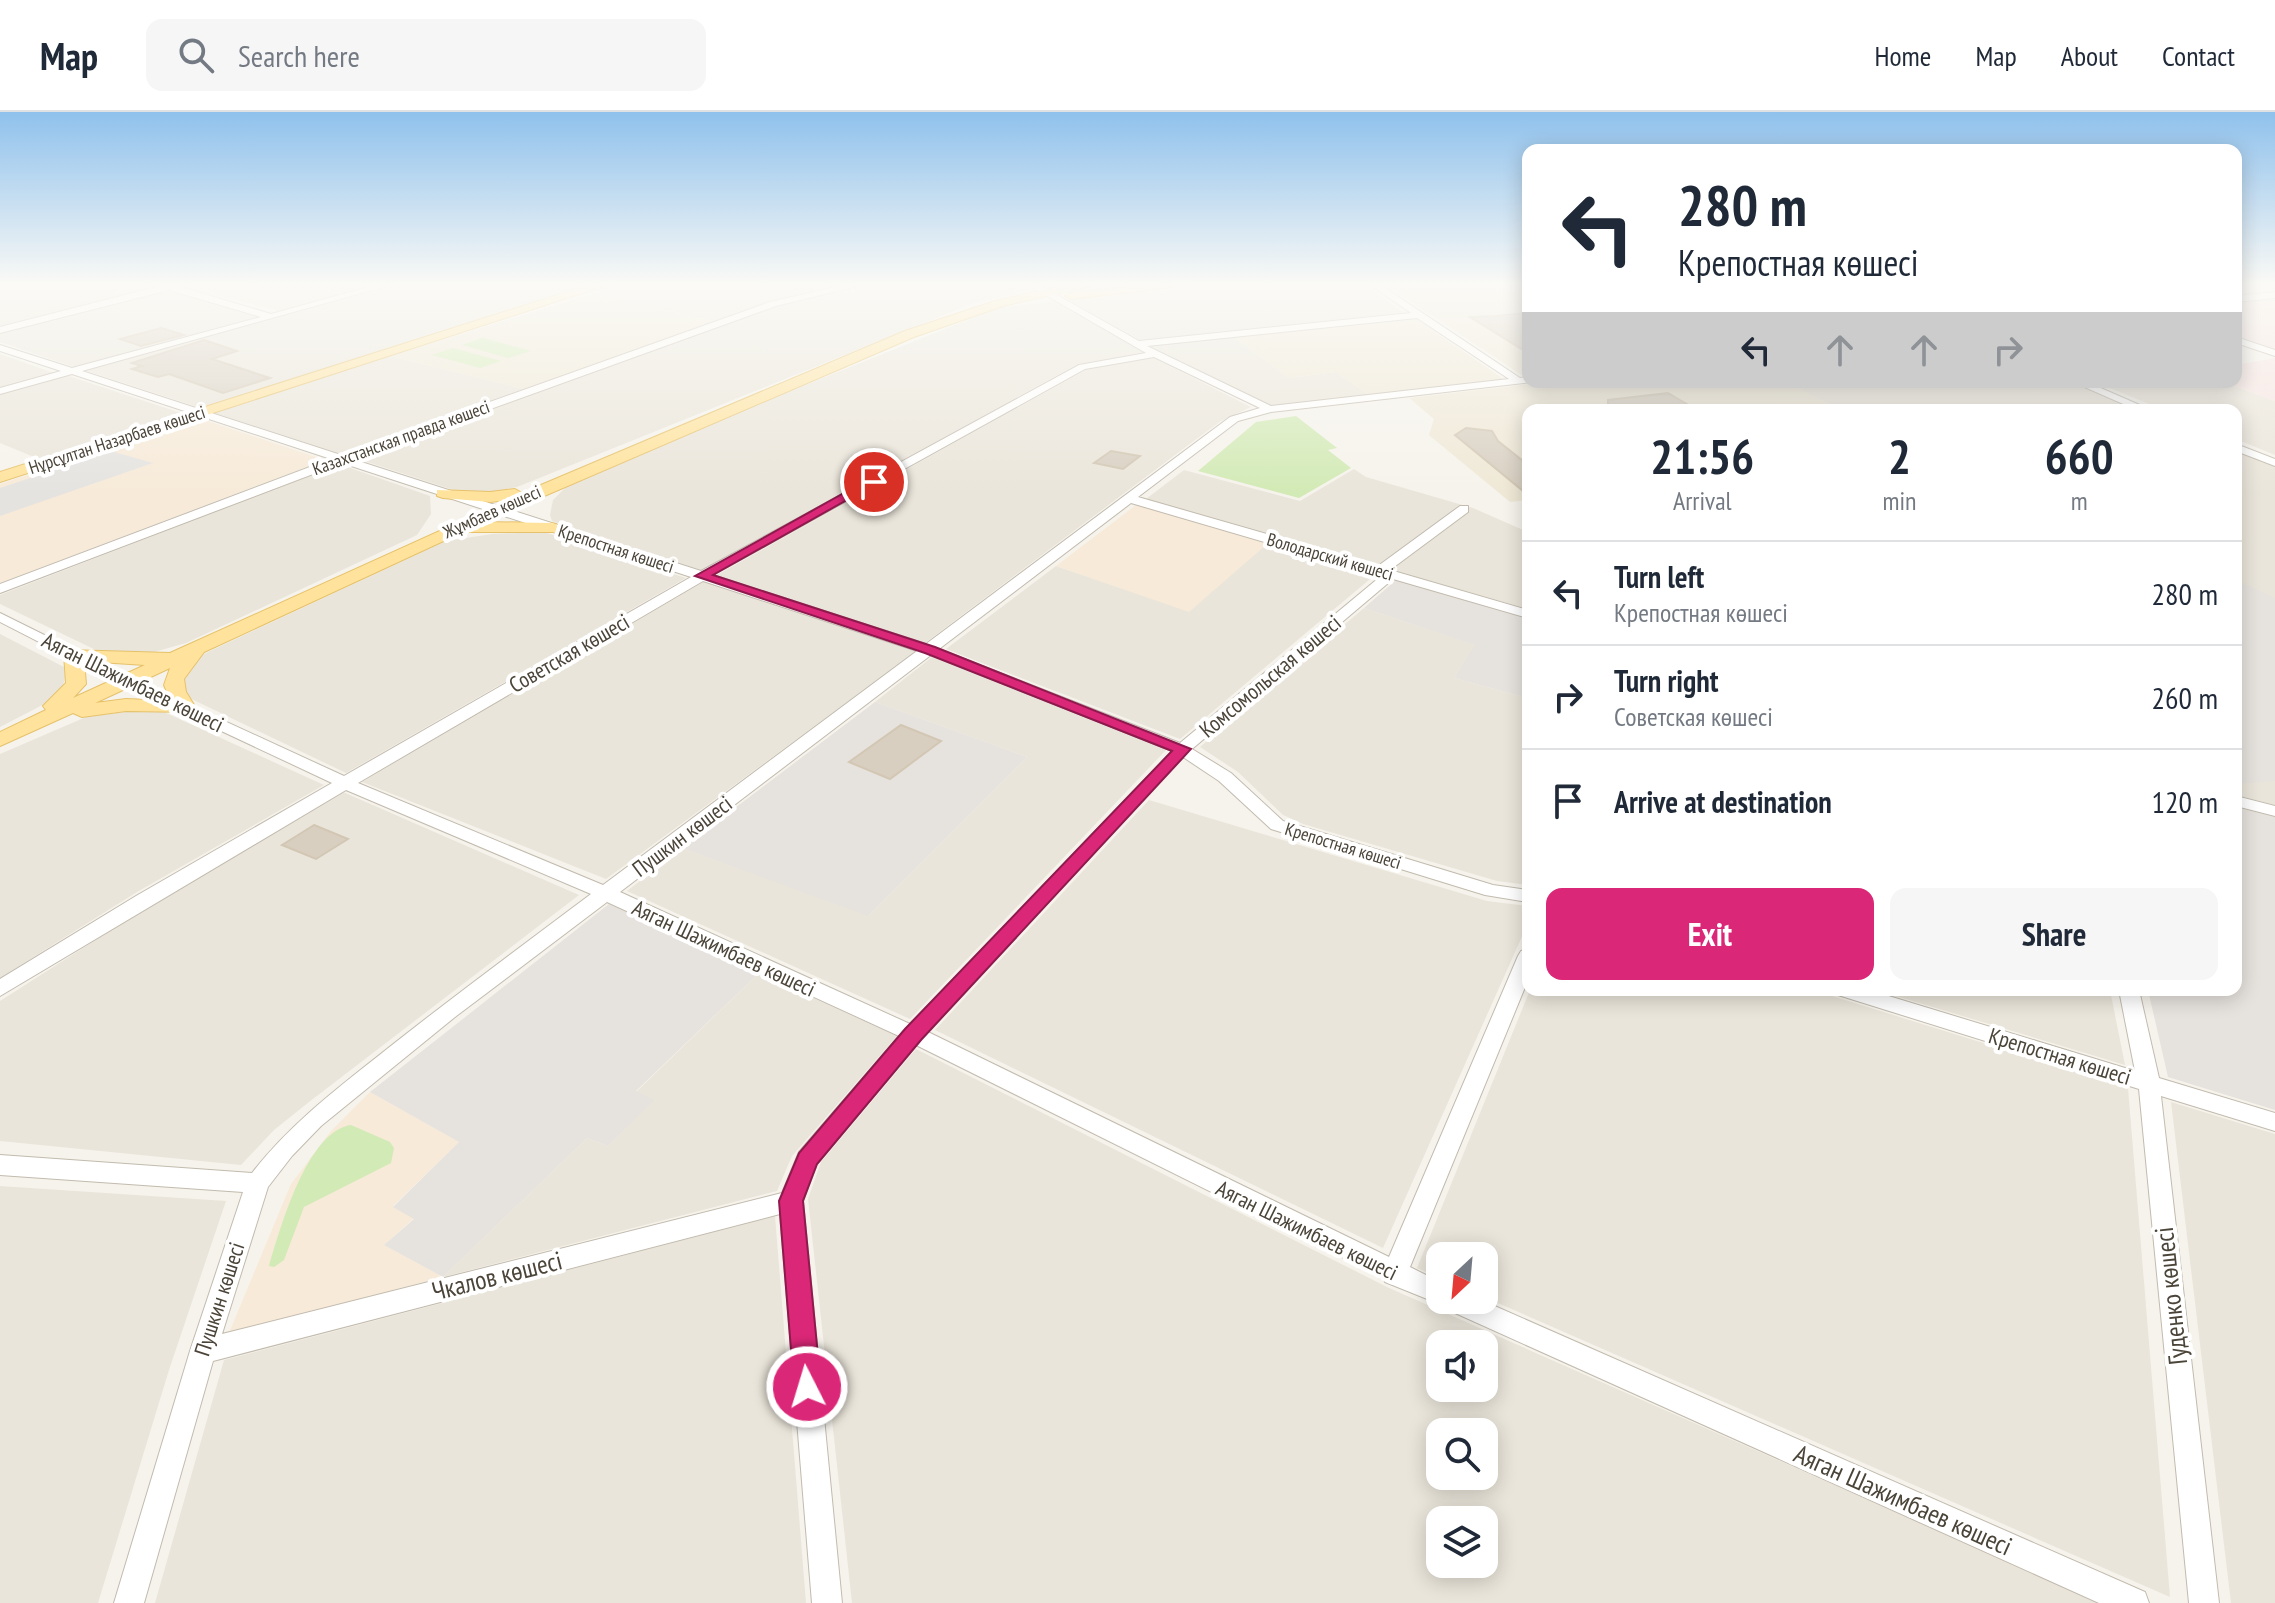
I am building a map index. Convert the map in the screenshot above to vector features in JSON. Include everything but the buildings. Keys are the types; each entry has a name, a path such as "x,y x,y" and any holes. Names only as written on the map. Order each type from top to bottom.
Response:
{"main road":[{"name":"Нұрсұлтан Назарбаев көшесі","path":"0,477 380,356"},
{"name":"Жұмбаев көшесі","path":"9,735 494,509 863,356"},
{"path":"443,493 502,496 552,485"},
{"path":"550,528 536,517 531,506 538,495 552,485"},
{"path":"425,541 455,514 443,493"},
{"path":"425,541 485,526 550,528"},
{"path":"9,735 73,688 77,676 74,654 147,659 176,654 213,640"},
{"path":"186,708 174,692 175,675 189,658 213,640"},
{"path":"9,735 104,707 186,708"}],"street":[{"name":"Крепостная көшесі","path":"23,356 930,650 1182,749 1225,777 1277,825 1492,891 1522,895"},
{"path":"0,391 128,356"},
{"name":"Казахстанская правда көшесі","path":"0,589 341,459 629,356"},
{"name":"Советская көшесі","path":"0,989 143,900 702,576 1082,367 1146,356"},
{"path":"1158,356 1270,409"},
{"path":"1483,356 1522,380"},
{"name":"Пушкин көшесі","path":"129,1603 203,1351 258,1183 284,1149 326,1109 605,893 1234,419 1270,409 1522,381"},
{"path":"2093,388 2131,404"},
{"path":"2242,449 2275,463"},
{"name":"Володарский көшесі","path":"1131,499 1522,612"},
{"name":"Комсомольская көшесі","path":"827,1603 791,1201 807,1159 913,1034 1182,749 1385,573 1464,509"},
{"name":"Аяган Шажимбаев көшесі","path":"0,617 126,681 345,783 605,893 913,1034 1426,1288"},
{"path":"2242,803 2275,811"},
{"path":"1394,1274 1522,970"},
{"name":"Крепостная көшесі","path":"1864,996 2275,1122"},
{"name":"Гуденко көшесі","path":"2130,996 2149,1084 2204,1603"},
{"path":"0,1165 258,1183"},
{"name":"Чкалов көшесі","path":"203,1351 791,1201"},
{"name":"Аяган Шажимбаев көшесі","path":"1484,1314 2134,1603"}],"shaded area":[{"path":"0,356 54,373 0,388"},
{"path":"40,356 116,356 74,367"},
{"path":"137,356 371,356 204,409 84,370"},
{"path":"390,356 524,389 342,454 214,413"},
{"path":"391,356 621,356 524,389"},
{"path":"638,356 843,356 517,487 486,493 460,492 355,458"},
{"path":"879,356 1130,356 1076,365 701,570 552,521 553,500 567,486"},
{"path":"1170,356 1259,356 1289,378 1336,372 1369,395 1273,406"},
{"path":"1259,356 1469,356 1505,380 1369,395 1336,372 1289,378"},
{"path":"1492,356 1522,356 1522,375"},
{"path":"1152,357 1251,407 1221,421 925,643 715,576 1085,370"},
{"path":"2275,358 2275,401 2239,388 2242,388 2242,364"},
{"path":"66,375 184,414 39,459 0,443 0,394"},
{"path":"1522,385 1522,388 1798,388 1828,404 1522,404 1522,501 1510,502 1429,435 1434,419 1409,398"},
{"path":"1798,388 2087,388 2125,404 1828,404"},
{"path":"2110,388 2239,388 2275,401 2275,455 2242,441 2242,404 2149,404"},
{"path":"199,418 325,460 0,583 0,484"},
{"path":"111,451 153,463 0,516 0,488"},
{"path":"2242,451 2275,465 2275,805 2242,797"},
{"path":"339,464 430,496 431,514 417,535 186,643 140,656 98,651 0,604 0,595"},
{"path":"1354,469 1366,477 1473,508 1522,529 1522,607 1146,499 1184,470 1300,501"},
{"path":"1136,505 1268,543 1189,612 1056,566"},
{"path":"544,532 686,578 346,773 181,694 179,677 193,659 446,541 492,534"},
{"path":"1268,543 1376,574 1180,739 946,649 1056,566 1189,611"},
{"path":"1396,580 1522,616 1522,696 1454,678 1475,645 1364,608"},
{"path":"703,582 917,651 606,879 362,782"},
{"path":"2242,583 2275,598 2275,781 2242,784"},
{"path":"1364,608 1476,645 1454,678 1522,696 1522,884 1497,881 1303,824 1283,815 1238,772 1200,747"},
{"path":"0,634 64,667 65,677 63,687 54,699 0,727"},
{"path":"932,657 1166,750 910,1019 627,891 682,848 869,915 1027,757 875,702"},
{"path":"875,702 1027,757 868,916 682,848"},
{"path":"139,710 164,712 324,785 137,892 0,978 0,754 86,717"},
{"path":"343,792 579,895 309,1102 274,1130 241,1165 0,1141 0,1001 152,904"},
{"path":"1149,800 1487,901 1522,905 1522,936 1383,1248 935,1030"},
{"path":"2242,809 2275,817 2275,1110 2168,1077 2149,996 2242,996"},
{"path":"609,904 759,973 636,1091 654,1100 608,1146 587,1138 443,1277 384,1245 414,1219 393,1207 459,1142 370,1092"},
{"path":"759,973 897,1036 792,1156 777,1191 443,1277 587,1138 608,1146 653,1100 636,1092"},
{"path":"1528,996 1832,996 2128,1088 2170,1597 1498,1303 1498,1242 1428,1242"},
{"path":"1896,996 2111,996 2125,1065"},
{"path":"916,1049 1426,1304 1426,1314 1448,1314 1484,1330 1426,1330 1426,1402 1498,1402 1498,1336 2101,1603 852,1603 808,1199 821,1162"},
{"path":"370,1092 459,1142 393,1206 414,1218 384,1245 443,1277 229,1333 291,1184 331,1131"},
{"path":"2171,1102 2275,1134 2275,1603 2231,1603"},
{"path":"0,1186 226,1201 169,1370 98,1603 0,1603"},
{"path":"775,1216 806,1603 155,1603 224,1360"},
{"path":"1426,1246 1426,1272 1417,1268"}],"green space":[{"path":"434,356 481,356 501,361 480,368"},
{"path":"1296,416 1337,448 1328,450 1351,468 1299,498 1198,471 1256,422"},
{"path":"351,1125 390,1142 394,1148 391,1163 304,1207 284,1260 274,1267 269,1266 288,1207 309,1162 335,1131"}],"route":[{"path":"807,1387 791,1201 807,1159 913,1034 1182,749 930,650 702,576 874,482"}]}
